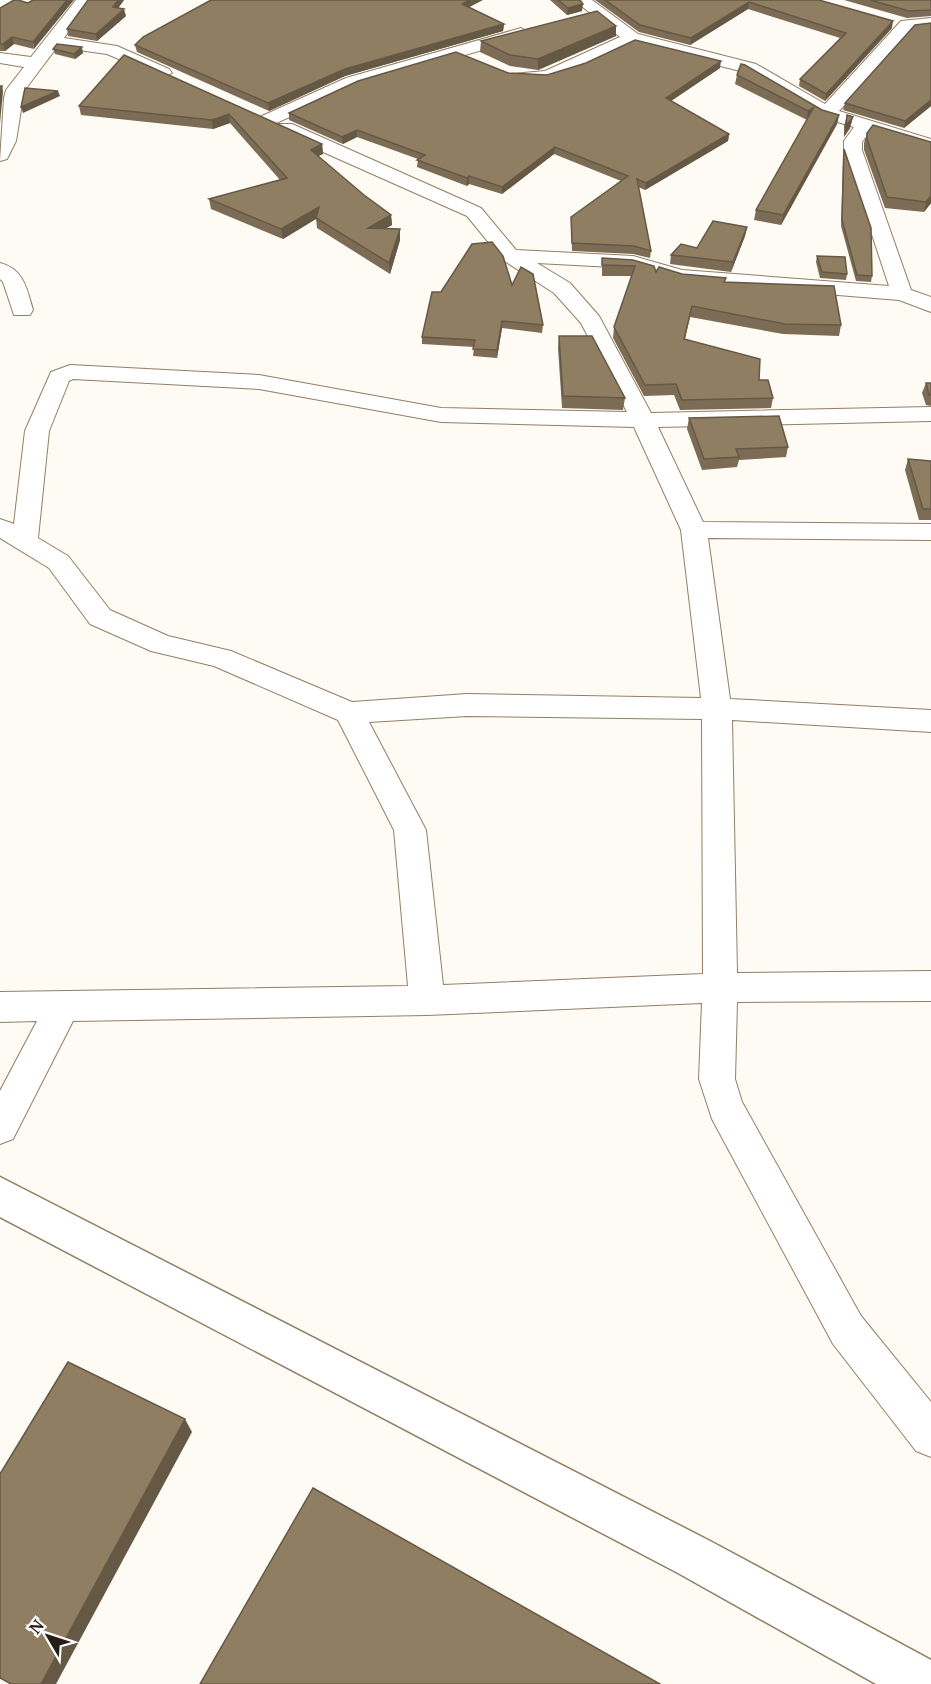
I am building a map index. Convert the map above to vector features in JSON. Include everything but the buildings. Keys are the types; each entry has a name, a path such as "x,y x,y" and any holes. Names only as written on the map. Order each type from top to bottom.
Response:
{"street":[{"path":"0,154 6,142 13,96 34,63 84,0"},
{"path":"582,0 597,14 632,38 750,68 827,113 931,145"},
{"path":"574,19 597,14"},
{"path":"885,19 907,25 931,23"},
{"path":"827,113 907,25"},
{"path":"540,28 352,82 257,116 474,212 510,256 561,288 591,321 643,420 694,531 717,708 720,988 717,1079 725,1107 846,1330 931,1436"},
{"path":"500,70 526,79 550,75 632,38"},
{"path":"52,41 111,50 182,82"},
{"path":"458,50 479,60"},
{"path":"0,58 34,63"},
{"path":"866,125 852,141 853,150 902,294"},
{"path":"510,256 633,262 681,276 902,294 931,305"},
{"path":"0,268 13,279 22,310"},
{"path":"931,414 643,420 441,415 325,392 259,382 70,372 58,377 37,431 12,533 59,562 66,575 100,617 116,626 160,644 221,658 349,713 467,705 717,708 931,721"},
{"path":"694,531 931,532"},
{"path":"349,713 411,830 427,1000"},
{"path":"0,1007 427,1000 720,988 931,986"},
{"path":"0,1127 63,1006"},
{"path":"0,1196 694,1557 926,1684"}]}
